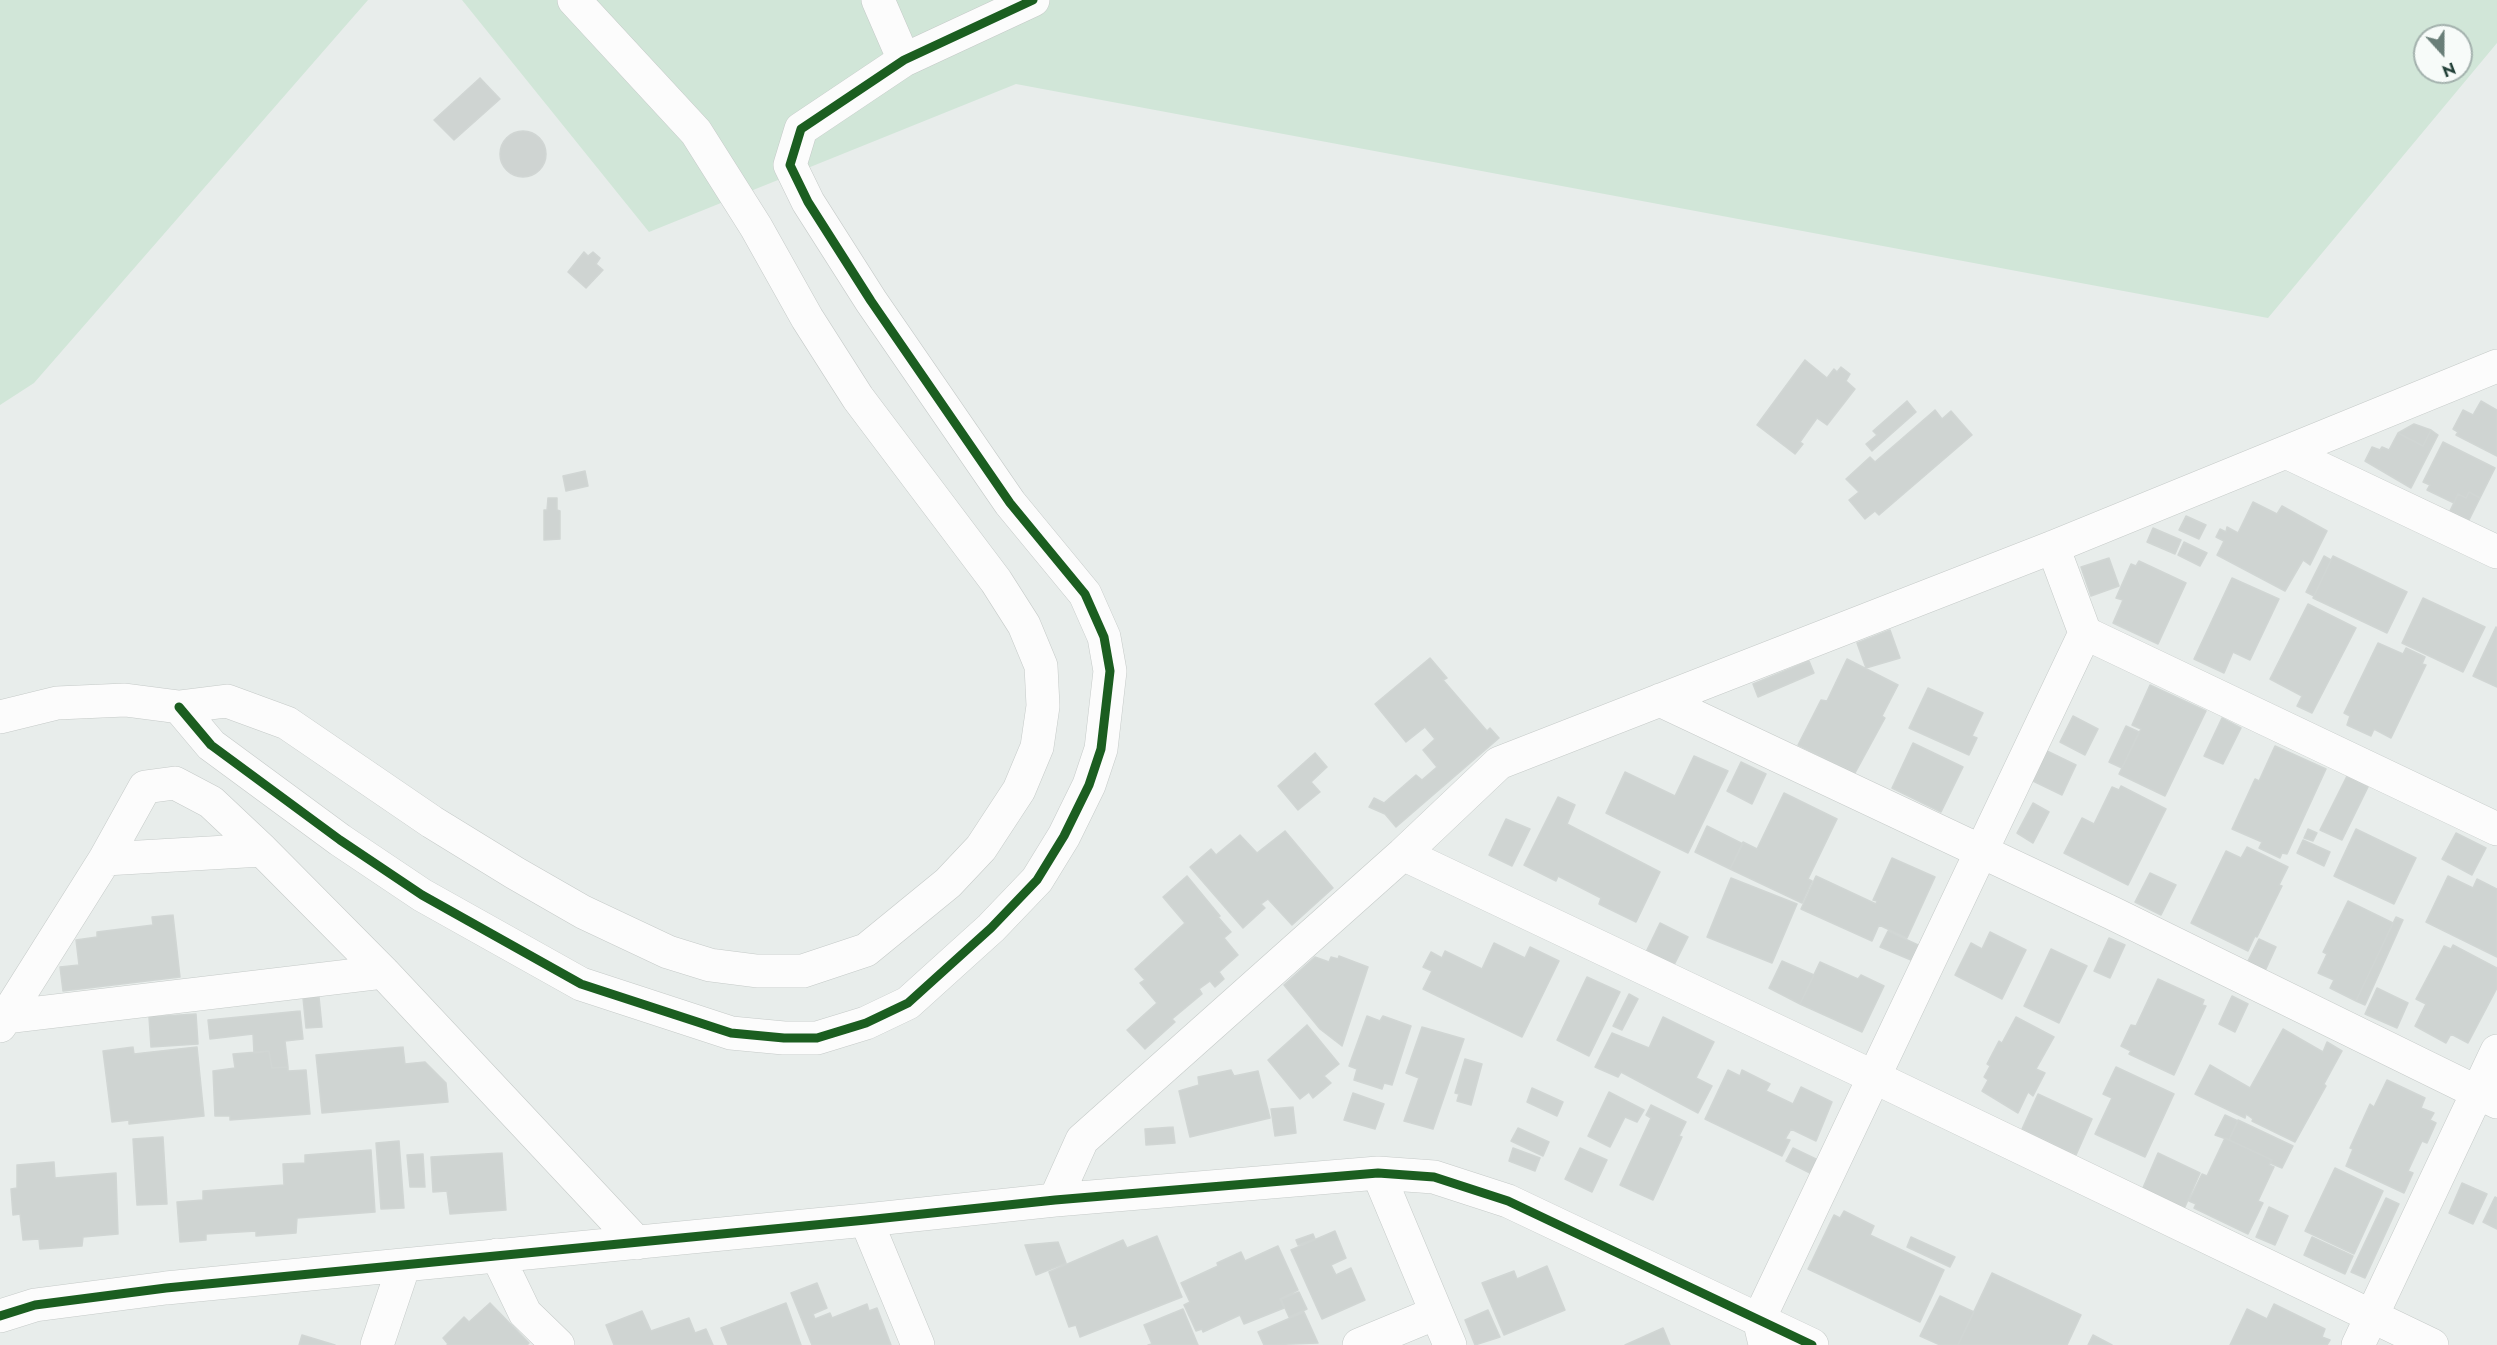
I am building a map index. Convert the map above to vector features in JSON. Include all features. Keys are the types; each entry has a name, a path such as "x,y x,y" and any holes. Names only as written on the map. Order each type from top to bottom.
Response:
{"street":[{"path":"0,717 57,703 125,700 179,707 227,701 287,723 432,822 583,912 668,952 710,965 757,971 803,971 866,950 948,883 981,848 1018,790 1037,747 1043,705 1041,666 1023,625 996,581 858,398 807,318 756,227 696,132 574,0"},
{"path":"878,0 904,60"},
{"path":"179,707 211,745 340,840 422,895 581,984 730,1033 784,1038 818,1038 866,1023 908,1003 938,977 1037,880 1065,836 1089,785 1101,749 1110,671 1104,637 1085,594 1010,503 808,202 790,165 801,129 904,60 1033,0"},
{"path":"1055,1200 1082,1140 1402,855 1499,763 2053,547 2497,366"},
{"path":"2286,452 2497,552"},
{"path":"2053,547 2085,633 2497,830"},
{"path":"1762,1332 1874,1077 2085,633"},
{"path":"1660,700 2112,914 2487,1097"},
{"path":"3,1022 105,859 146,787 175,783 211,802 262,850 383,972 636,1243"},
{"path":"105,859 262,850"},
{"path":"1402,855 1874,1077 2432,1345"},
{"path":"3,1022 383,972"},
{"path":"2358,1345 2487,1097 2497,1051"},
{"path":"1378,1173 1450,1345"},
{"path":"0,1316 35,1305 83,1299 498,1255 1055,1200 1378,1173 1434,1177 1508,1202 1762,1332 1812,1345"},
{"path":"866,1220 918,1345"},
{"path":"498,1255 525,1314 558,1345"},
{"path":"377,1345 404,1265"},
{"path":"1359,1345 1436,1313"}],"green space":[{"path":"0,0 368,0 34,383 0,405"},
{"path":"462,0 2497,0 2497,43 2473,72 2473,24 2413,24 2413,84 2463,84 2268,318 1016,84 649,232"}],"building":[{"path":"480,78 500,99 454,140 434,120"},
{"path":"523,131 539,138 546,154 539,170 523,177 507,170 500,154 507,138"},
{"path":"584,252 588,256 593,252 600,258 596,264 603,270 586,288 568,272"},
{"path":"1805,360 1827,378 1834,369 1837,372 1841,367 1850,374 1846,381 1855,389 1827,425 1817,418 1800,442 1803,444 1795,454 1757,425"},
{"path":"1907,401 1916,412 1872,451 1866,444 1877,435 1873,431"},
{"path":"2481,401 2497,410 2497,456 2456,435 2458,432 2453,429 2463,410 2473,415"},
{"path":"1935,410 1942,419 1951,411 1972,435 1879,515 1875,511 1865,519 1849,500 1859,492 1846,479 1870,457 1875,462"},
{"path":"2414,424 2431,430 2423,446 2398,433"},
{"path":"2431,430 2438,435 2411,488 2365,461 2372,447 2389,450 2398,433 2423,446"},
{"path":"2443,442 2495,468 2480,498 2469,492 2466,498 2458,494 2454,503 2427,490 2430,485 2423,482"},
{"path":"585,471 588,486 566,491 563,476"},
{"path":"2469,492 2480,498 2469,520 2450,511 2458,494 2466,498"},
{"path":"548,498 557,498 557,510 560,511 560,539 544,540 544,510 547,510"},
{"path":"2253,502 2277,514 2282,506 2327,531 2310,565 2303,560 2285,591 2217,555 2224,541 2216,537 2220,529 2226,532 2227,527 2238,533"},
{"path":"2186,516 2206,525 2199,539 2179,530"},
{"path":"2153,528 2181,540 2175,554 2147,542"},
{"path":"2184,542 2207,553 2200,566 2178,555"},
{"path":"2324,556 2331,560 2314,596 2306,592"},
{"path":"2333,556 2407,592 2387,633 2313,598"},
{"path":"2109,558 2119,586 2091,596 2081,567"},
{"path":"2139,561 2186,583 2158,644 2113,623 2123,600 2116,598 2131,564 2136,566"},
{"path":"2232,578 2279,599 2250,660 2233,652 2224,673 2194,659"},
{"path":"2423,598 2485,627 2463,672 2402,643"},
{"path":"2308,604 2356,628 2312,713 2297,706 2302,696 2270,679"},
{"path":"2497,628 2497,687 2473,676"},
{"path":"1890,630 1900,658 1866,668 1857,643"},
{"path":"2378,643 2403,654 2406,648 2425,657 2422,664 2426,665 2391,738 2374,729 2371,736 2347,725 2350,716 2344,713"},
{"path":"1430,658 1447,678 1443,680 1487,731 1490,728 1499,738 1396,827 1385,814 1369,807 1374,798 1384,803 1416,775 1422,780 1437,767 1423,750 1435,739 1425,727 1406,742 1375,704"},
{"path":"1847,659 1898,685 1882,716 1885,718 1855,773 1798,745 1821,700 1827,701"},
{"path":"1809,661 1814,673 1758,697 1753,684"},
{"path":"2150,685 2206,711 2165,796 2119,774 2141,729 2132,725"},
{"path":"1928,688 1983,713 1972,736 1977,738 1969,755 1909,728"},
{"path":"2073,716 2098,729 2085,755 2060,742"},
{"path":"2222,718 2241,728 2223,764 2204,756"},
{"path":"2126,726 2139,732 2122,768 2109,762"},
{"path":"1913,743 1963,767 1941,812 1892,788"},
{"path":"2275,746 2326,769 2287,854 2282,853 2280,858 2259,848 2262,842 2232,829 2255,779 2259,781"},
{"path":"2047,751 2076,765 2062,795 2033,781"},
{"path":"1315,753 1327,767 1311,782 1320,792 1298,810 1278,786"},
{"path":"1694,756 1728,771 1688,853 1606,813 1625,772 1675,796"},
{"path":"1741,762 1766,774 1752,804 1727,791"},
{"path":"2347,776 2368,787 2342,840 2320,830"},
{"path":"2121,786 2166,809 2128,885 2064,853 2082,818 2094,824 2112,787 2119,790"},
{"path":"1784,793 1837,819 1808,879 1812,881 1802,903 1730,869 1743,842 1757,849"},
{"path":"1558,797 1575,805 1567,824 1660,872 1636,922 1599,904 1601,898 1558,876 1556,881 1524,865"},
{"path":"2033,803 2049,812 2033,843 2017,833"},
{"path":"1506,819 1530,829 1512,866 1489,855"},
{"path":"1707,826 1743,844 1730,869 1695,852"},
{"path":"2308,829 2317,833 2313,841 2304,838"},
{"path":"2356,829 2416,858 2394,904 2334,876"},
{"path":"1285,831 1333,888 1292,925 1268,899 1261,904 1265,908 1243,928 1190,867 1211,849 1216,855 1240,835 1257,853"},
{"path":"2456,833 2486,848 2472,875 2442,859"},
{"path":"2303,840 2330,852 2324,866 2297,853"},
{"path":"2247,847 2288,867 2279,885 2282,886 2248,951 2191,923 2226,851 2241,858"},
{"path":"1892,858 1935,877 1907,938 1879,925 1872,941 1801,909 1816,876 1876,904 1877,901 1873,900"},
{"path":"2150,873 2176,885 2161,915 2135,902"},
{"path":"1187,876 1231,932 1224,938 1238,955 1219,972 1224,979 1215,987 1210,981 1199,989 1202,994 1172,1019 1175,1022 1145,1049 1127,1030 1157,1003 1140,983 1145,980 1135,969 1185,923 1163,897"},
{"path":"2448,876 2473,888 2477,879 2497,889 2497,957 2426,922"},
{"path":"1731,878 1797,904 1772,963 1707,937"},
{"path":"2348,901 2393,923 2356,1001 2330,988 2334,980 2318,973 2327,954 2323,952"},
{"path":"173,915 180,977 63,991 60,967 79,965 76,940 97,937 97,932 153,925 152,917"},
{"path":"2396,917 2403,920 2365,1005 2356,1001"},
{"path":"1660,923 1688,937 1674,965 1646,952"},
{"path":"1888,931 1918,945 1911,960 1880,947"},
{"path":"1990,932 2026,950 2002,999 1955,975 1971,943 1982,949"},
{"path":"2109,938 2125,945 2110,978 2094,971"},
{"path":"2259,939 2276,947 2265,971 2247,963"},
{"path":"1494,943 1525,958 1530,947 1559,961 1522,1037 1423,989 1432,971 1423,967 1431,952 1442,958 1445,951 1482,969"},
{"path":"2453,945 2497,968 2497,988 2468,1043 2451,1034 2446,1043 2415,1026 2426,1004 2416,999 2444,946 2451,949"},
{"path":"2051,949 2087,966 2059,1023 2024,1006"},
{"path":"1339,956 1368,967 1342,1046 1320,1029 1284,985 1315,957 1329,962 1331,957 1338,959"},
{"path":"1782,961 1814,975 1800,1004 1769,988"},
{"path":"1820,962 1858,979 1861,975 1884,986 1862,1032 1800,1004"},
{"path":"1587,977 1620,992 1589,1056 1557,1040"},
{"path":"2158,979 2204,1000 2202,1005 2206,1006 2174,1075 2129,1054 2131,1051 2121,1046 2131,1025 2136,1026"},
{"path":"2377,988 2408,1003 2397,1028 2365,1014"},
{"path":"1629,994 1638,999 1622,1030 1613,1026"},
{"path":"2232,996 2248,1004 2235,1032 2219,1024"},
{"path":"319,997 322,1027 306,1028 303,998"},
{"path":"300,1011 303,1039 285,1041 288,1067 272,1068 269,1051 254,1053 253,1034 210,1039 208,1020"},
{"path":"196,1014 198,1044 151,1047 149,1017"},
{"path":"1367,1016 1380,1021 1383,1016 1411,1026 1392,1085 1384,1083 1382,1089 1354,1080 1357,1069 1349,1066"},
{"path":"1663,1017 1714,1042 1696,1078 1712,1086 1698,1113 1621,1072 1618,1077 1595,1067 1612,1033 1649,1048"},
{"path":"2016,1017 2054,1037 2036,1069 2045,1073 2033,1096 2028,1092 2018,1113 1982,1091 1988,1080 1984,1077 1990,1066 1987,1064 1999,1041 2002,1043"},
{"path":"1307,1025 1339,1064 1324,1076 1331,1083 1313,1098 1309,1092 1300,1099 1268,1060"},
{"path":"1422,1027 1464,1039 1433,1129 1404,1121 1419,1078 1406,1073"},
{"path":"2283,1029 2323,1052 2327,1042 2342,1051 2324,1084 2326,1086 2295,1142 2252,1121 2253,1119 2246,1114 2245,1118 2195,1094 2210,1065 2250,1088"},
{"path":"133,1047 134,1054 197,1047 204,1116 129,1124 129,1120 112,1122 103,1051"},
{"path":"403,1047 405,1064 425,1062 446,1083 448,1102 322,1113 316,1055"},
{"path":"269,1051 272,1068 288,1067 288,1071 306,1070 310,1114 230,1120 230,1116 215,1116 213,1071 235,1068 233,1054"},
{"path":"1465,1059 1482,1064 1471,1105 1457,1101 1459,1094 1455,1093"},
{"path":"2116,1067 2174,1094 2145,1157 2095,1134 2112,1098 2103,1094"},
{"path":"1231,1070 1234,1076 1258,1071 1270,1118 1190,1137 1179,1091 1199,1085 1198,1077"},
{"path":"1728,1070 1740,1076 1742,1070 1770,1084 1766,1091 1793,1104 1801,1087 1832,1102 1816,1141 1791,1129 1785,1139 1790,1140 1782,1156 1705,1119"},
{"path":"2387,1080 2425,1098 2421,1108 2434,1113 2430,1120 2436,1123 2427,1143 2422,1141 2408,1171 2413,1173 2404,1193 2346,1166 2353,1149 2350,1148 2370,1104 2374,1107"},
{"path":"1532,1088 1563,1102 1557,1116 1527,1102"},
{"path":"1609,1092 1644,1110 1637,1122 1625,1117 1610,1147 1588,1136"},
{"path":"1353,1093 1384,1104 1375,1129 1344,1120"},
{"path":"2038,1094 2092,1119 2076,1155 2022,1129"},
{"path":"1651,1105 1686,1122 1679,1136 1682,1137 1653,1200 1620,1185 1651,1118 1646,1115"},
{"path":"1293,1107 1296,1133 1275,1136 1271,1109"},
{"path":"2225,1115 2238,1121 2229,1140 2215,1135"},
{"path":"2238,1120 2293,1146 2282,1168 2270,1163 2272,1160 2229,1140"},
{"path":"1173,1127 1175,1143 1146,1145 1145,1129"},
{"path":"1518,1128 1549,1142 1543,1156 1511,1141"},
{"path":"163,1137 167,1204 137,1205 133,1139"},
{"path":"2225,1138 2272,1160 2269,1165 2274,1167 2258,1201 2263,1203 2248,1234 2194,1208 2196,1204 2189,1201 2202,1174 2207,1176"},
{"path":"399,1141 404,1208 381,1209 376,1143"},
{"path":"1513,1148 1540,1158 1535,1171 1509,1161"},
{"path":"1580,1148 1607,1160 1592,1192 1565,1179"},
{"path":"1793,1148 1818,1160 1812,1174 1786,1161"},
{"path":"371,1150 375,1212 297,1218 296,1233 256,1236 256,1231 206,1234 206,1240 180,1242 177,1202 203,1200 203,1191 284,1185 283,1164 305,1163 305,1155"},
{"path":"502,1153 506,1210 450,1214 447,1191 433,1192 431,1157"},
{"path":"2158,1153 2200,1173 2184,1209 2142,1190"},
{"path":"423,1154 425,1187 410,1187 407,1155"},
{"path":"54,1162 55,1178 116,1173 118,1234 83,1237 82,1246 40,1249 39,1239 23,1240 20,1214 13,1215 11,1189 17,1188 17,1165"},
{"path":"2335,1168 2383,1191 2354,1254 2305,1231"},
{"path":"2462,1183 2487,1194 2473,1224 2449,1213"},
{"path":"2495,1197 2497,1198 2497,1229 2483,1222"},
{"path":"2386,1198 2399,1204 2365,1278 2351,1272"},
{"path":"2269,1207 2288,1216 2275,1245 2256,1237"},
{"path":"1844,1211 1874,1226 1870,1235 1944,1270 1920,1322 1808,1269 1834,1215 1840,1218"},
{"path":"1335,1231 1346,1258 1331,1265 1336,1275 1351,1268 1365,1300 1322,1319 1291,1250"},
{"path":"1313,1234 1315,1239 1298,1245 1296,1240"},
{"path":"1157,1236 1182,1297 1080,1337 1076,1325 1069,1327 1049,1272 1123,1240 1127,1248"},
{"path":"1911,1237 1955,1257 1950,1267 1907,1247"},
{"path":"2312,1237 2353,1256 2345,1274 2304,1255"},
{"path":"1058,1242 1066,1263 1036,1275 1025,1245"},
{"path":"1278,1246 1298,1290 1280,1299 1284,1308 1244,1324 1240,1315 1203,1332 1202,1329 1196,1331 1184,1305 1190,1302 1181,1283 1218,1266 1217,1263 1241,1252 1245,1261"},
{"path":"1547,1266 1565,1310 1504,1335 1482,1283 1514,1271 1517,1279"},
{"path":"1992,1273 2081,1315 2067,1345 1958,1345"},
{"path":"817,1283 827,1308 813,1314 815,1319 830,1313 832,1318 867,1304 869,1311 877,1308 891,1345 812,1345 791,1293"},
{"path":"1299,1292 1307,1309 1289,1317 1281,1299"},
{"path":"1940,1296 1974,1312 1958,1345 1940,1345 1920,1336"},
{"path":"490,1303 529,1343 527,1345 447,1345 443,1338 464,1317 469,1322"},
{"path":"786,1303 801,1345 728,1345 721,1328"},
{"path":"2274,1304 2325,1329 2322,1337 2330,1340 2327,1345 2230,1345 2247,1309 2267,1319"},
{"path":"1183,1309 1198,1345 1148,1345 1152,1344 1144,1325"},
{"path":"1488,1310 1500,1337 1475,1345 1465,1320"},
{"path":"642,1311 651,1331 689,1318 695,1333 706,1329 713,1345 614,1345 606,1325"},
{"path":"1304,1312 1318,1343 1264,1345 1258,1332"},
{"path":"1663,1328 1670,1345 1625,1345"},
{"path":"302,1335 335,1345 299,1345"},
{"path":"2093,1335 2112,1345 2088,1345"}],"cycle path":[{"path":"179,707 211,745 340,840 422,895 581,984 731,1033 784,1038 817,1038 866,1023 908,1003 991,928 1037,880 1064,836 1089,785 1101,749 1110,671 1104,637 1085,594 1010,503 871,301 808,202 790,165 801,129 904,60 1033,0"},
{"path":"0,1316 35,1305 166,1288 1055,1200 1378,1173 1434,1177 1508,1201 1812,1345"}]}
